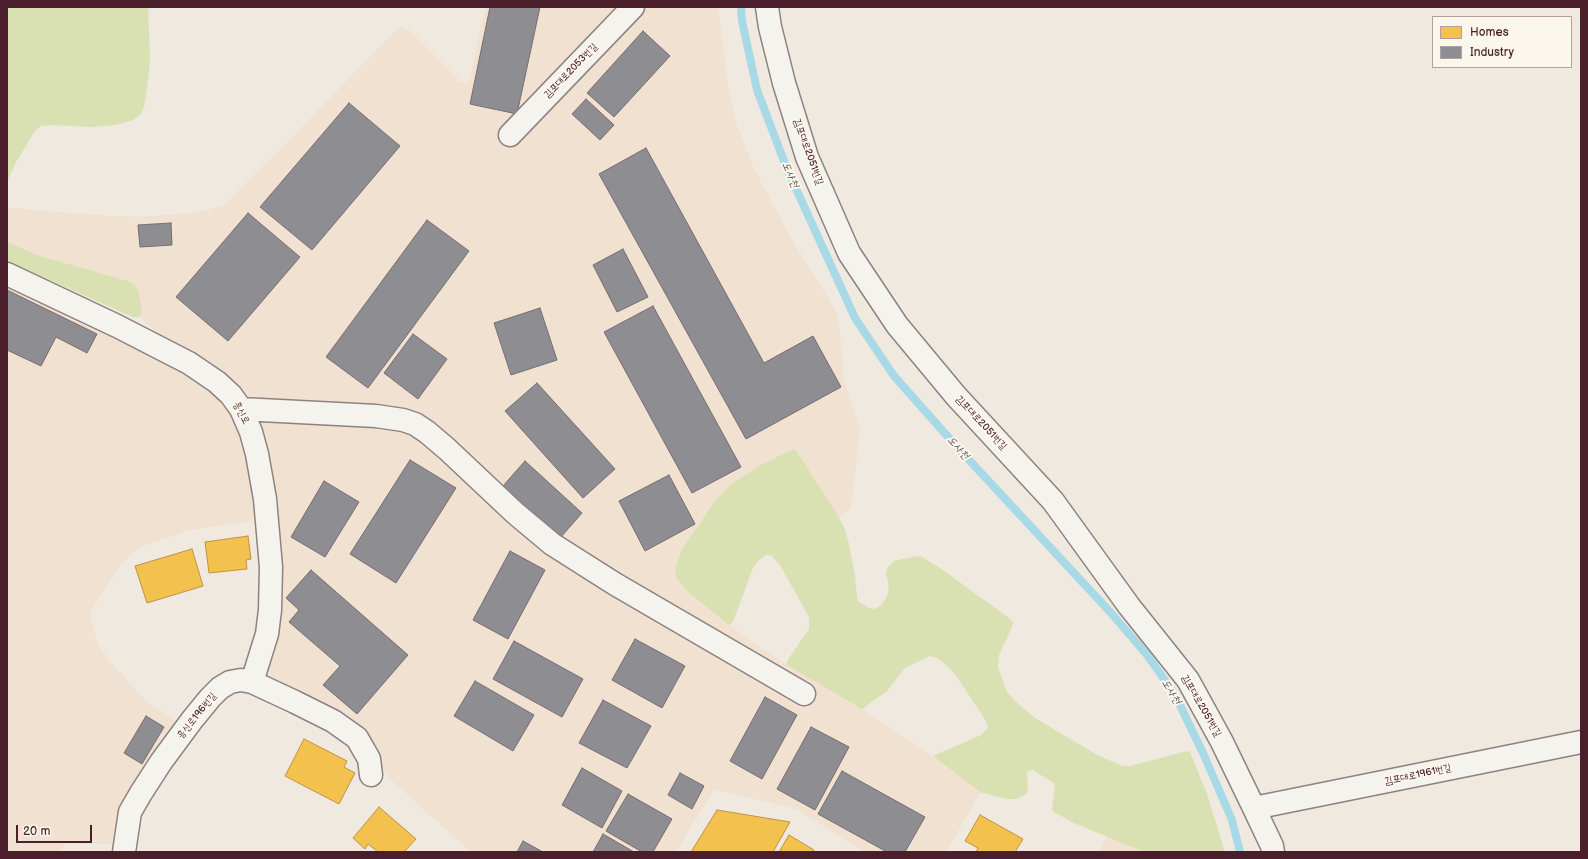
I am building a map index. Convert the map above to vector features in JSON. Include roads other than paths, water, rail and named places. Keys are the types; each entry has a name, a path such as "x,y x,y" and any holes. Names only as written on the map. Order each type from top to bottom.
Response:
{"lane":[{"name":"김포대로2053번길","path":"510,135 633,7"},
{"name":"김포대로2051번길","path":"767,7 770,27 784,83 807,157 849,253 897,325 956,396 1053,501 1129,606 1188,680 1222,742 1254,808 1273,852"},
{"name":"흥신로","path":"7,274 117,326 189,363 226,390 241,410 251,432 257,454 265,499 271,567 270,610 267,634 252,682"},
{"path":"241,410 376,416 403,420 414,424 427,432 447,449 515,513 552,544 615,584 804,694"},
{"name":"흥신로196번길","path":"124,852 130,812 161,762 210,698 220,688 230,682 241,680 252,682 333,721 357,738 369,759 370,775"},
{"name":"김포대로1961번길","path":"1254,808 1581,742"}],"waterway":[{"name":"도사천","path":"741,7 742,21 757,90 787,169 855,318 894,376 958,448 1112,614 1147,655 1174,693 1203,753 1232,820 1240,852"}]}
